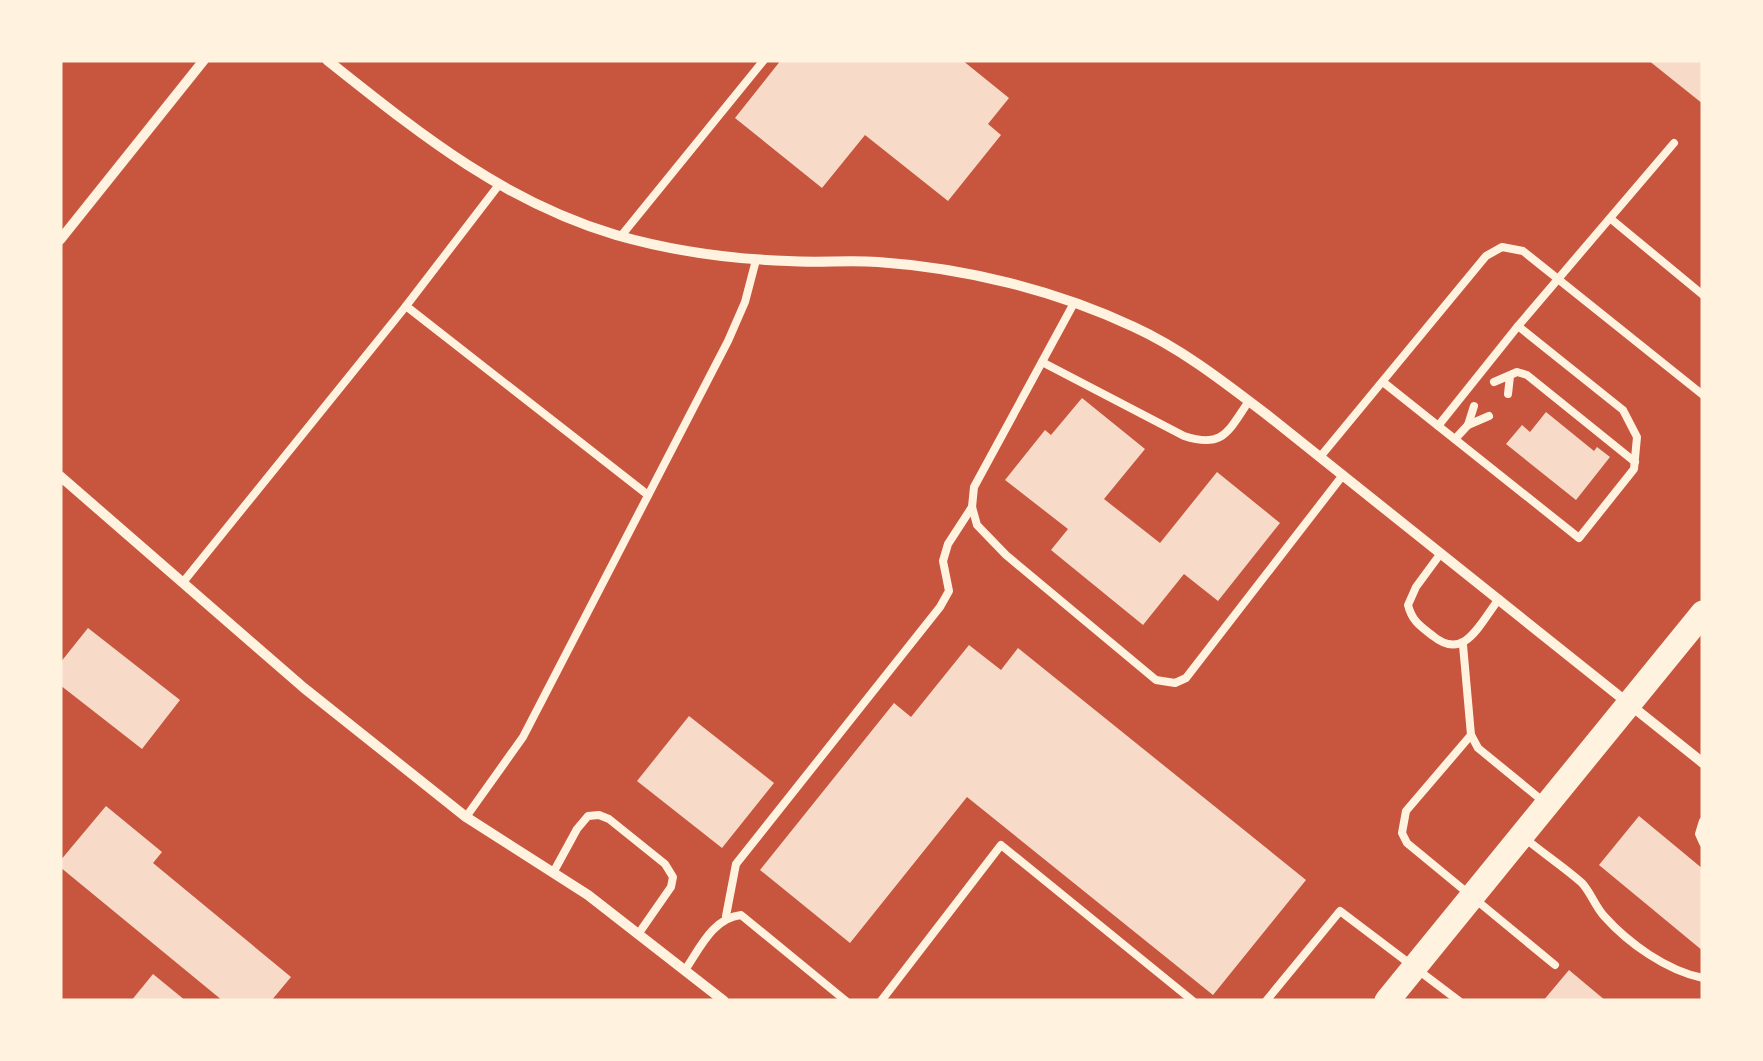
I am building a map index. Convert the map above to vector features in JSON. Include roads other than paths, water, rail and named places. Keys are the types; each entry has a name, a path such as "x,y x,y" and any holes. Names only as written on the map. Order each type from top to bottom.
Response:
{"main road":[{"path":"1387,1001 1630,704 1698,630"}],"street":[{"path":"60,240 204,60"},
{"path":"328,60 436,146 498,186 580,223 698,254 756,260 879,262 967,274 1074,304 1134,327 1211,372 1249,401 1703,763"},
{"path":"60,476 304,688 466,817 640,934 724,1001"}],"lane":[{"path":"621,236 764,60"},
{"path":"1438,426 1674,143"},
{"path":"184,582 498,186"},
{"path":"1611,219 1703,294"},
{"path":"1320,457 1486,256 1502,247 1524,252 1703,395"},
{"path":"466,817 523,737 728,341 746,302 756,260"},
{"path":"1074,304 974,487 972,507 977,525 1006,554 1156,680 1175,683 1186,678 1343,475"},
{"path":"406,306 648,495"},
{"path":"1383,382 1579,538 1634,469 1638,437 1622,410 1518,326"},
{"path":"1042,362 1202,442 1224,435 1249,401"},
{"path":"1494,382 1516,372 1527,376 1634,462"},
{"path":"1508,394 1510,376"},
{"path":"1468,425 1474,406"},
{"path":"1455,439 1468,425 1489,416"},
{"path":"685,970 726,916 736,864 940,607 949,591 943,561 948,544 972,507"},
{"path":"1441,553 1408,605 1412,620 1439,642 1453,647 1463,645 1499,600"},
{"path":"1463,645 1471,735 1478,748 1548,805"},
{"path":"1471,735 1406,811 1402,833 1407,843 1555,965"},
{"path":"553,873 588,816 610,819 665,864 672,877 670,887 640,934"},
{"path":"1703,821 1699,834 1703,843"},
{"path":"1522,836 1584,885 1602,914 1640,946 1684,974 1703,978"},
{"path":"882,1001 1000,846 1193,1001"},
{"path":"1266,1001 1340,911 1458,1001"},
{"path":"726,916 741,915 846,1001"}]}
